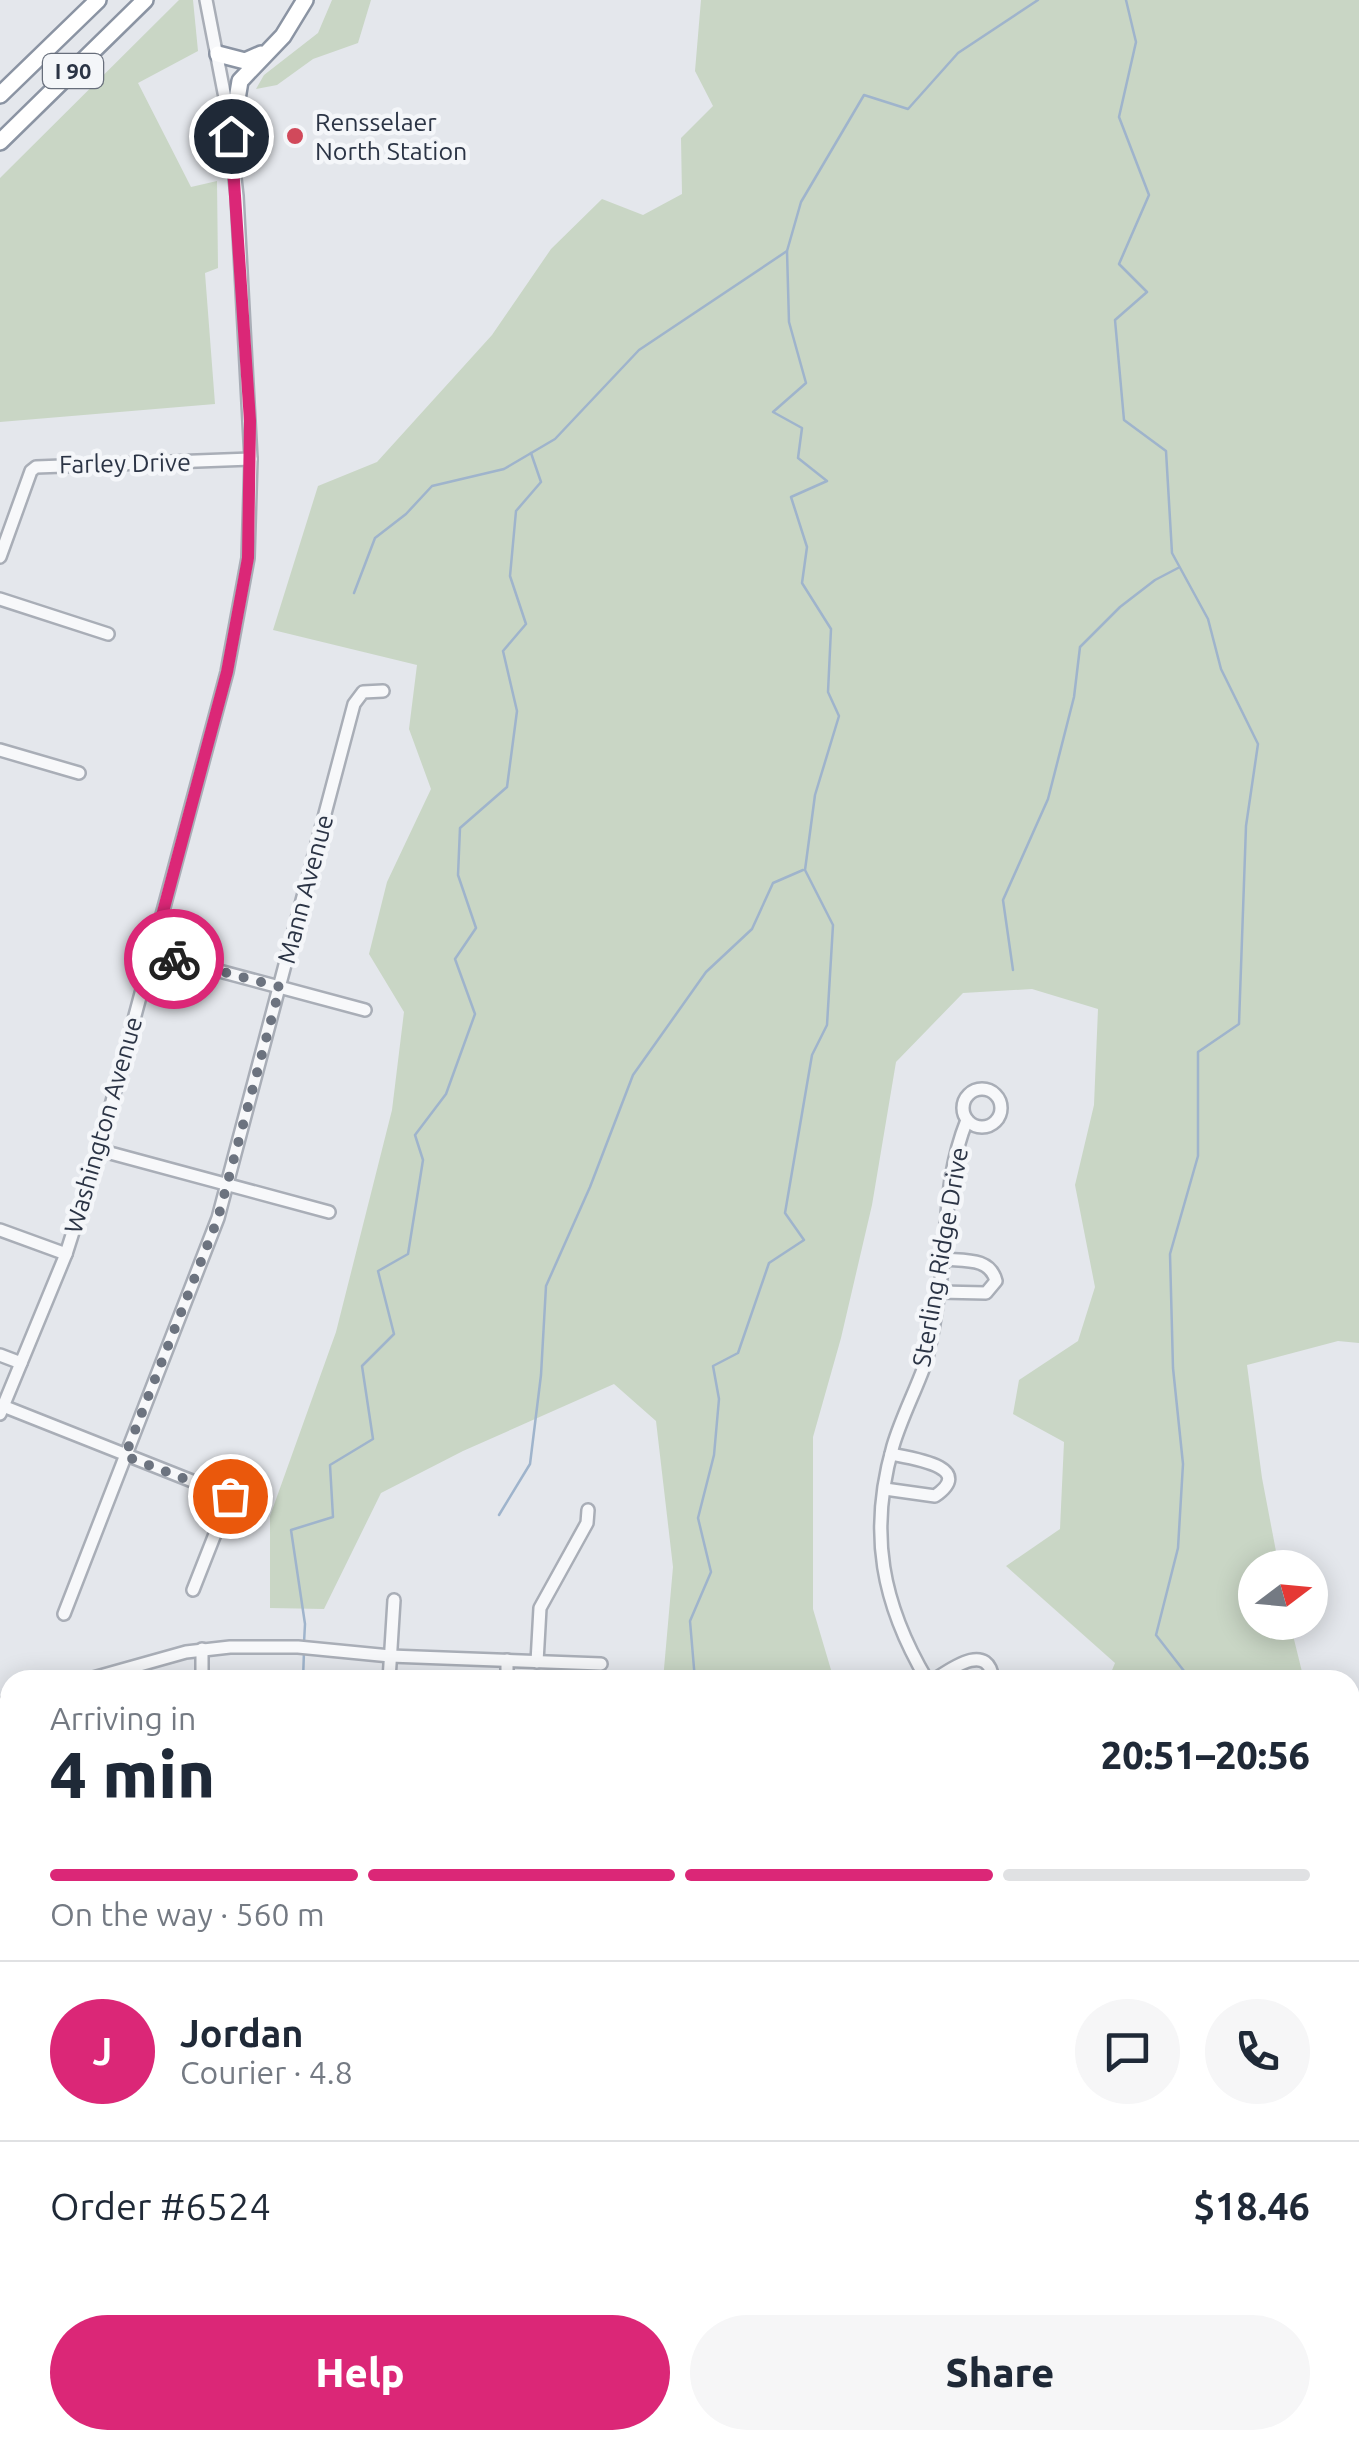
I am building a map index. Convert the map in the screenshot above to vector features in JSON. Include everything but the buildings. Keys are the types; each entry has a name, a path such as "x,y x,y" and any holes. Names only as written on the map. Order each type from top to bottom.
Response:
{"highway":[{"name":"I 90","path":"0,96 98,0"},
{"name":"I 90","path":"0,142 146,0"},
{"path":"231,136 240,81 292,24 306,0"},
{"path":"218,54 245,61 272,48"}],"street":[{"name":"Washington Avenue","path":"2,1410 66,1254 99,1150 237,627 248,558 251,459 231,136 206,0"},
{"name":"Farley Drive","path":"0,558 31,471 36,467 251,459"},
{"path":"0,598 108,634"},
{"name":"Mann Avenue","path":"64,1614 218,1218 354,704 363,692 383,691"},
{"path":"0,750 78,773"},
{"path":"152,953 365,1010"},
{"name":"Sterling Ridge Drive","path":"924,1670 896,1620 887,1587 880,1526 892,1454 926,1362 939,1292 950,1172 967,1120"},
{"path":"99,1150 329,1212"},
{"path":"0,1230 66,1254"},
{"path":"939,1292 986,1293 996,1281 992,1269 984,1262 943,1258"},
{"path":"0,1355 21,1363"},
{"path":"2,1410 230,1496 192,1590"},
{"path":"885,1490 935,1496 946,1489 947,1475 939,1466 892,1454"},
{"path":"536,1662 540,1608 587,1524 588,1510"},
{"path":"389,1670 394,1600"},
{"path":"123,1670 202,1649 298,1648 390,1656 601,1664"},
{"path":"202,1649 202,1670"},
{"path":"949,1670 974,1659 984,1661 991,1670"},
{"path":"506,1670 507,1660"}],"green space":[{"path":"179,0 193,0 198,51 138,83 191,187 217,181 218,268 205,273 215,404 0,422 0,178"},
{"path":"332,0 371,0 358,43 313,59 277,85 256,89 264,75 318,33"},
{"path":"701,0 1359,0 1359,1343 1338,1341 1247,1365 1276,1550 1238,1550 1238,1640 1294,1640 1302,1670 1112,1670 1115,1663 1006,1566 1060,1529 1064,1442 1013,1414 1019,1380 1078,1341 1095,1287 1075,1185 1094,1105 1098,1009 1032,989 963,993 896,1062 872,1205 813,1437 813,1609 831,1670 664,1670 673,1567 656,1421 614,1384 463,1451 381,1493 324,1609 270,1608 270,1516 336,1332 392,1110 404,1012 369,954 387,882 431,789 409,729 417,665 273,630 318,486 377,462 492,335 551,249 602,199 643,215 682,194 681,138 713,106 695,71"}],"waterway":[{"path":"354,593 375,538 406,514 432,486 504,469 555,439 639,350 787,251 801,202 864,95 908,109 958,53 1038,0"},
{"path":"1126,0 1136,42 1119,117 1149,195 1119,264 1147,292 1115,320 1124,420 1166,451 1172,553 1208,619 1221,669 1258,744 1246,826 1239,1024 1198,1052 1198,1156 1170,1254 1173,1368 1183,1464 1178,1548 1156,1635 1183,1670"},
{"path":"694,1670 690,1621 711,1572 698,1518 714,1455 719,1399 713,1366 738,1353 769,1263 804,1240 785,1213 812,1055 827,1025 833,925 805,870 815,795 839,716 828,692 831,629 802,583 807,547 791,497 827,481 798,458 802,428 773,412 806,383 789,322 787,251"},
{"path":"304,1643 305,1624 291,1530 333,1517 330,1465 373,1439 362,1366 394,1334 378,1271 408,1254 423,1160 415,1135 446,1094 475,1014 455,959 476,928 458,875 460,828 507,787 517,711 503,651 526,624 510,576 516,511 541,482 531,453"},
{"path":"1013,970 1003,900 1048,799 1074,697 1080,647 1120,607 1178,568"},
{"path":"499,1515 530,1464 546,1286 633,1075 706,972 752,929 773,883 803,870"},
{"path":"303,1670 304,1651"}],"way so far":[{"path":"174,959 280,987 218,1218 125,1456 230,1496"}],"place":[{"name":"Rensselaer North Station","path":"295,136"}],"route":[{"path":"174,959 152,953 227,672 248,558 250,421 231,136"}]}
